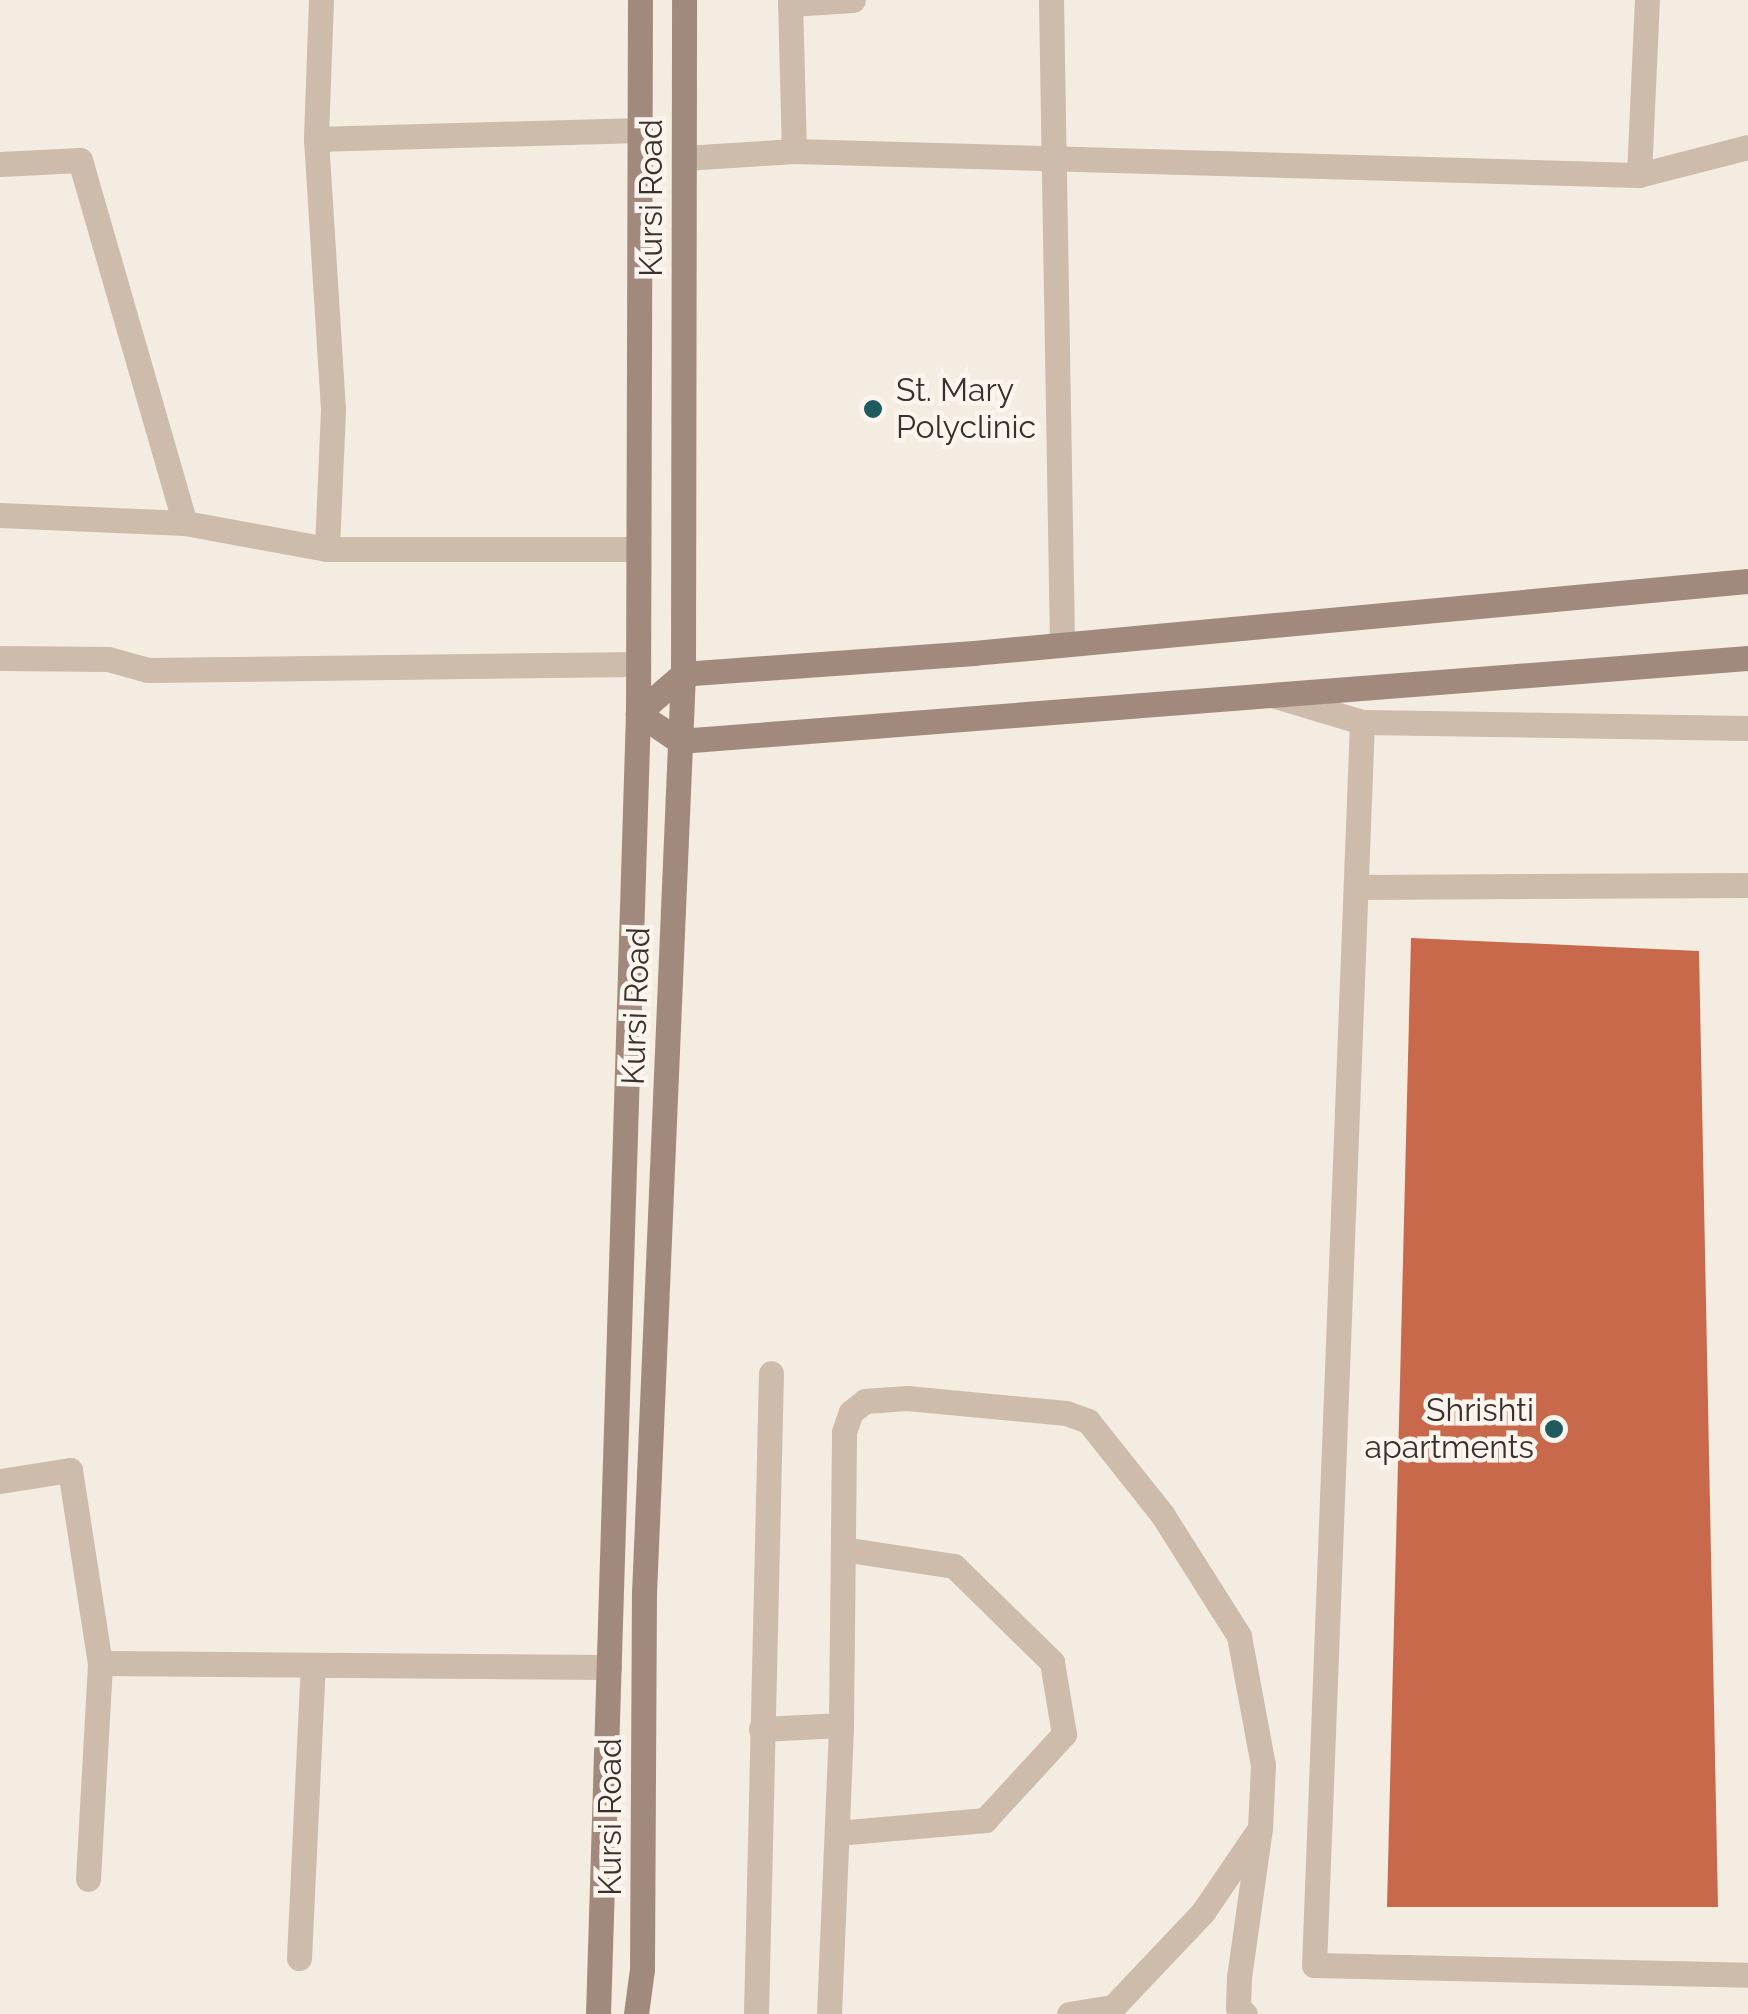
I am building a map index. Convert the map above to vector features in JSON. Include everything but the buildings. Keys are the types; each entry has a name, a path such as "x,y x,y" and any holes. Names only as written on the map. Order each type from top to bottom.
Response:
{"main road":[{"name":"Kursi Road","path":"598,2014 638,713 640,0"},
{"name":"Kursi Road","path":"636,2014 642,1969 643,1710 654,1354 683,674 684,0"},
{"path":"1748,581 1062,645 683,674 638,713 679,740 1748,658"},
{"path":"624,1184 661,1185"},
{"path":"618,1354 654,1354"},
{"path":"608,1711 643,1710"}],"street":[{"path":"320,0 316,139 333,410 327,549"},
{"path":"794,151 790,2 854,0"},
{"path":"1051,0 1062,645"},
{"path":"1639,176 1646,0"},
{"path":"316,139 640,130"},
{"path":"684,158 794,151 1639,176 1748,147"},
{"path":"0,164 80,160 185,524"},
{"path":"0,515 185,524 327,549 638,549"},
{"path":"0,658 108,659 148,670 638,664"},
{"path":"1270,695 1362,722 1748,728"},
{"path":"1362,722 1314,1965 1748,1976"},
{"path":"1356,887 1748,884"},
{"path":"756,2014 771,1373"},
{"path":"829,2014 841,1725 844,1432 851,1412 865,1401 976,1402 1066,1413 1088,1421 1162,1514 1239,1636 1263,1765 1260,1828 1240,1978 1238,2008 1244,2014"},
{"path":"0,1481 70,1470 100,1663 88,1879"},
{"path":"836,1833 985,1820 1064,1734 1052,1662 954,1566 842,1549"},
{"path":"100,1663 609,1667"},
{"path":"299,1958 313,1664"},
{"path":"761,1729 841,1725"},
{"path":"1069,2014 1115,2011 1203,1912 1260,1828"}],"place":[{"name":"St. Mary Polyclinic","path":"873,409"},
{"name":"Shrishti apartments","path":"1554,1429"}]}
